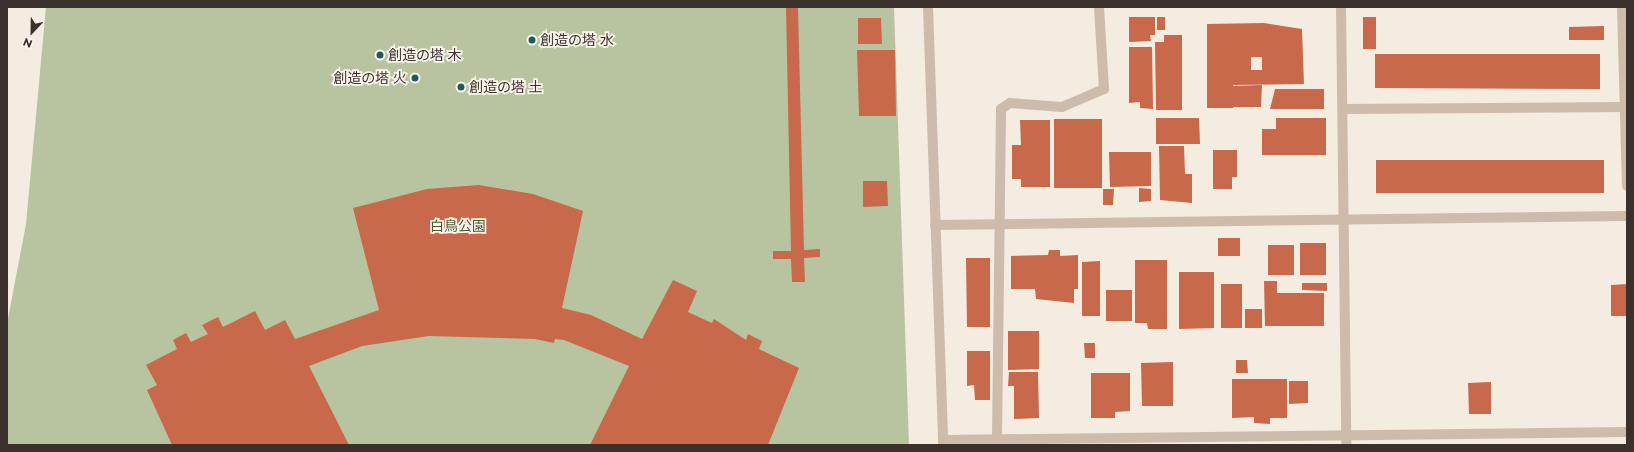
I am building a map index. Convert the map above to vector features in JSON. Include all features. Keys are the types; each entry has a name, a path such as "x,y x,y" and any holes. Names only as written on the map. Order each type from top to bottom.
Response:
{"street":[{"path":"928,7 943,442 998,440 1346,440 1627,432"},
{"path":"998,440 1002,109 1010,103 1062,107 1104,89 1099,7"},
{"path":"1341,7 1345,220 1346,440"},
{"path":"1622,7 1627,186"},
{"path":"1343,109 1625,107"},
{"path":"935,225 1627,216"}],"green space":[{"name":"白鳥公園","path":"46,7 894,7 909,445 7,445 7,324 26,224"}],"building":[{"path":"786,7 798,7 804,250 820,249 820,257 804,258 805,282 792,282 791,259 773,259 773,251 791,251"},
{"path":"1129,17 1155,17 1155,35 1150,35 1151,41 1129,42"},
{"path":"1157,17 1165,17 1165,30 1157,30"},
{"path":"1363,17 1376,17 1376,49 1363,49"},
{"path":"858,18 881,18 882,44 858,44"},
{"path":"1264,23 1302,29 1304,84 1233,85 1233,108 1207,108 1207,24","holes":["1251,57 1262,57 1262,70 1251,70"]},
{"path":"1604,26 1604,40 1569,40 1569,27"},
{"path":"1164,35 1182,35 1182,110 1156,110 1155,42 1164,42"},
{"path":"1129,47 1152,47 1153,109 1140,108 1140,102 1129,103"},
{"path":"857,50 895,50 896,116 859,116"},
{"path":"1375,54 1600,54 1600,89 1375,88"},
{"path":"1262,85 1261,107 1233,107 1233,86"},
{"path":"1275,89 1324,89 1324,109 1270,109"},
{"path":"1156,118 1199,118 1200,144 1156,144"},
{"path":"1276,118 1326,118 1326,155 1262,155 1262,129 1276,129"},
{"path":"1054,119 1102,119 1102,188 1054,188"},
{"path":"1020,120 1050,120 1050,187 1021,187 1021,179 1012,179 1012,145 1021,145"},
{"path":"1159,146 1184,146 1185,174 1192,174 1192,203 1160,200"},
{"path":"1213,150 1237,150 1237,177 1232,177 1232,189 1213,189"},
{"path":"1109,152 1151,152 1151,186 1110,187"},
{"path":"1376,160 1604,160 1604,193 1376,193"},
{"path":"863,181 887,181 888,206 863,207"},
{"path":"479,185 533,194 583,211 562,308 591,315 642,339 673,280 697,291 688,312 712,323 714,319 746,340 748,334 762,341 759,349 799,368 768,445 590,445 629,366 564,340 555,339 554,343 535,339 429,336 362,346 309,366 349,445 172,445 147,390 157,385 146,365 177,349 173,340 186,333 191,342 208,334 202,325 218,317 223,327 255,311 265,330 285,320 295,339 379,310 353,208 427,189"},
{"path":"1139,188 1151,189 1151,201 1139,202"},
{"path":"1103,189 1114,189 1113,205 1103,205"},
{"path":"1218,238 1240,238 1240,256 1218,256"},
{"path":"1300,243 1326,243 1326,275 1300,275"},
{"path":"1268,245 1294,245 1294,275 1268,275"},
{"path":"1049,250 1060,250 1060,256 1078,255 1078,289 1074,289 1074,303 1036,299 1035,289 1011,289 1011,256 1048,255"},
{"path":"966,258 990,258 990,327 967,327"},
{"path":"1135,260 1167,260 1167,329 1148,329 1147,323 1135,323"},
{"path":"1100,261 1100,316 1082,316 1082,262"},
{"path":"1179,272 1214,272 1214,328 1179,329"},
{"path":"1264,281 1277,281 1277,293 1324,293 1324,326 1265,326"},
{"path":"1302,283 1327,283 1327,291 1302,290"},
{"path":"1221,284 1242,284 1242,328 1221,328"},
{"path":"1627,284 1627,316 1611,316 1611,285"},
{"path":"1106,290 1132,290 1132,321 1106,321"},
{"path":"1245,309 1262,309 1262,328 1245,328"},
{"path":"1008,331 1039,331 1039,369 1008,370"},
{"path":"1084,343 1095,343 1095,358 1085,358"},
{"path":"967,351 990,351 990,400 975,400 974,385 967,386"},
{"path":"1236,360 1247,360 1248,373 1236,373"},
{"path":"1173,362 1173,406 1142,406 1141,363"},
{"path":"1009,372 1038,372 1039,418 1014,419 1014,386 1008,386"},
{"path":"1091,373 1130,373 1130,411 1115,412 1115,418 1091,418"},
{"path":"1232,379 1287,379 1287,418 1270,418 1270,424 1254,423 1254,417 1232,418"},
{"path":"1289,381 1308,381 1308,403 1289,404"},
{"path":"1491,382 1491,414 1469,414 1468,383"}],"place":[{"name":"創造の塔 水","path":"532,40"},
{"name":"創造の塔 木","path":"380,55"},
{"name":"創造の塔 火","path":"415,78"},
{"name":"創造の塔 土","path":"461,87"}]}
